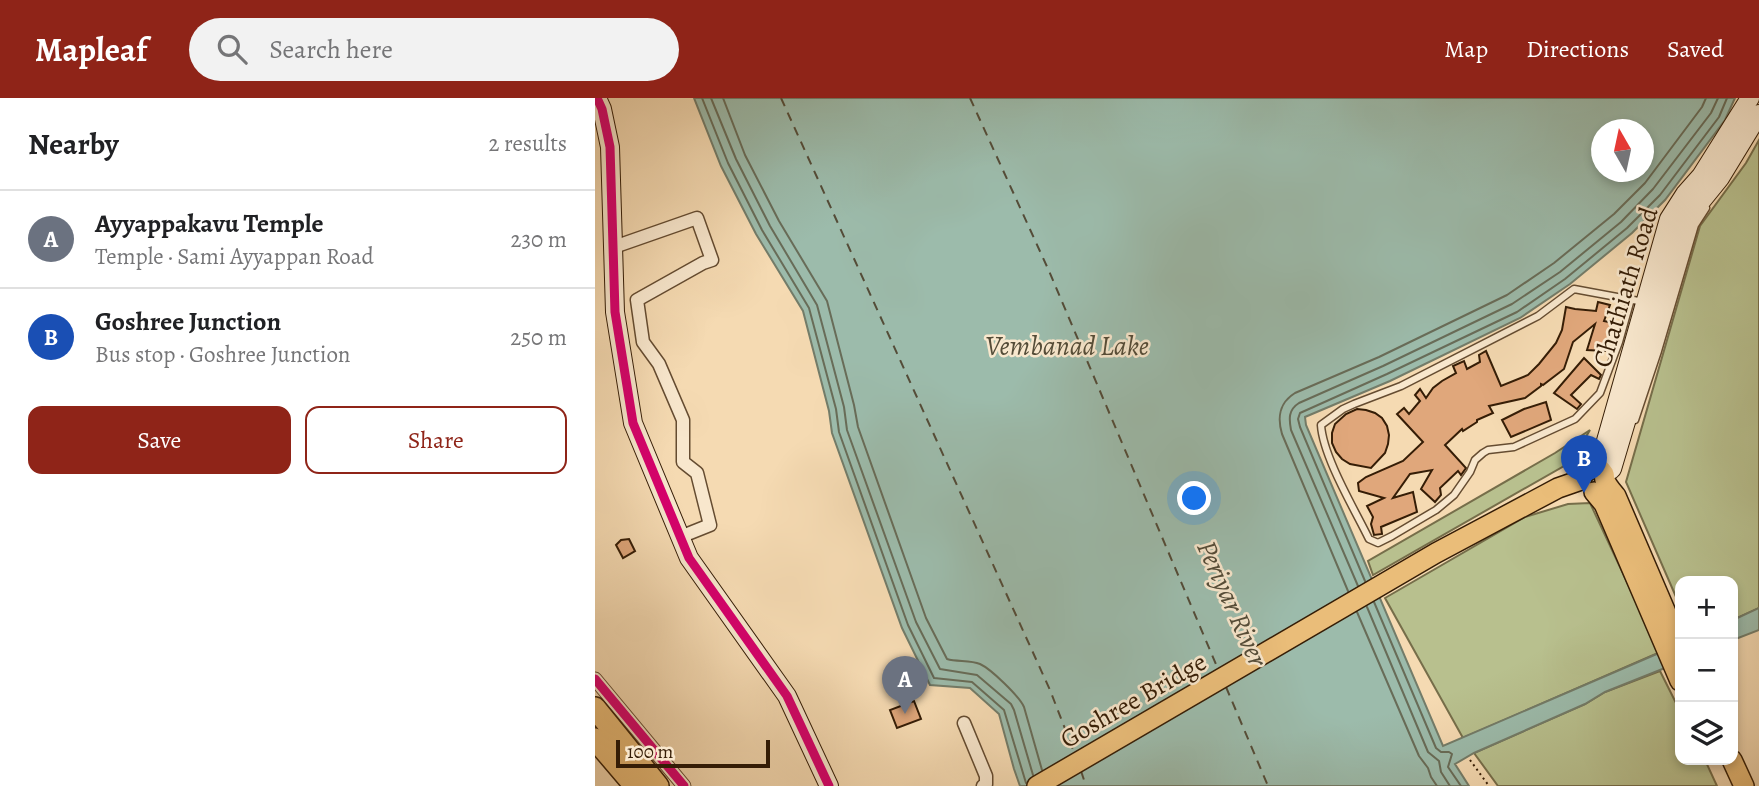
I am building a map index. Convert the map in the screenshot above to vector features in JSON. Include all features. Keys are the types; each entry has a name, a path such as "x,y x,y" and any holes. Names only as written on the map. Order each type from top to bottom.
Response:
{"highway":[{"path":"595,708 658,786"},
{"path":"595,738 635,786"}],"main road":[{"path":"597,98 610,147 615,312 633,423 689,558 787,696 829,786"},
{"name":"Chathiath Road","path":"1599,480 1639,301 1669,219 1701,176 1750,98"},
{"name":"Chathiath Road","path":"1599,480 1686,220 1720,178 1759,114"},
{"path":"1599,480 1674,642"},
{"name":"Goshree Bridge","path":"1037,786 1436,553 1558,488 1599,480"},
{"path":"1722,765 1731,786"},
{"path":"1734,765 1744,786"}],"street":[{"path":"614,247 697,218 712,260 637,300 643,342 659,364 683,420 683,462 697,473 710,525 680,537"},
{"path":"595,679 684,786"},
{"path":"964,723 986,776 986,784 983,786"}],"lane":[{"path":"1755,137 1759,128"},
{"path":"1599,480 1658,351 1695,225 1733,171"},
{"path":"1574,289 1639,301 1619,342 1600,393 1575,419 1514,447 1488,450 1475,460 1454,495 1436,510 1392,536 1378,542 1369,539 1322,438 1321,425 1343,409 1401,386 1538,316 1574,289"}],"path":[{"path":"1470,760 1489,786"}],"green space":[{"path":"1759,140 1759,608 1738,618 1738,576 1675,576 1675,595 1626,482 1700,226 1746,163"},
{"path":"1590,430 1571,462 1373,575 1368,561"},
{"path":"1590,503 1658,653 1463,738 1385,598 1525,517 1568,504"},
{"path":"1660,671 1675,701 1675,765 1707,765 1717,786 1498,786 1474,753 1585,704 1605,692"}],"water":[{"name":"Vembanad Lake","path":"694,98 1735,98 1725,120 1665,200 1632,233 1570,284 1520,318 1390,381 1305,417 1306,425 1443,746 1675,646 1675,664 1605,692 1585,704 1455,764 1469,786 1020,786 999,714 970,688 930,685 902,628 832,433 829,411 803,311 756,234 721,166"},
{"path":"1759,608 1759,630 1738,638 1738,618"}],"building":[{"path":"1598,302 1610,305 1604,321 1613,323 1605,351 1587,350 1595,324 1573,342 1564,369 1525,398 1489,406 1493,413 1477,420 1463,431 1462,429 1445,445 1466,468 1461,475 1458,471 1440,488 1441,495 1435,502 1421,489 1432,470 1410,474 1393,498 1413,492 1417,512 1381,527 1382,534 1374,535 1371,524 1373,517 1367,506 1384,498 1359,491 1358,483 1403,461 1423,442 1397,414 1404,408 1409,414 1420,401 1415,395 1420,389 1426,398 1433,388 1456,373 1453,366 1464,361 1467,369 1480,362 1479,355 1486,351 1501,386 1528,375 1556,343 1562,330 1566,307 1596,311"},
{"path":"1584,358 1601,375 1599,379 1591,375 1571,395 1581,404 1577,409 1554,393"},
{"path":"1546,402 1551,420 1511,437 1502,420"},
{"path":"1357,409 1375,413 1387,426 1389,435 1385,453 1371,468 1350,464 1342,459 1332,443 1335,424"},
{"path":"629,539 635,551 623,558 616,545 621,540"},
{"path":"914,701 921,719 897,728 890,710"}],"ferry route":[{"path":"781,98 1050,690 1074,752"},
{"path":"970,98 1049,271 1218,669"},
{"path":"1226,687 1268,786"},
{"path":"1081,771 1086,786"}],"cycle path":[{"path":"597,98 610,147 615,312 633,423 689,558 787,696 829,786"},
{"path":"595,679 684,786"}],"place":[{"name":"Goshree Junction","path":"1584,493"},
{"name":"Ayyappakavu Temple","path":"905,714"}],"water label":[{"name":"Periyar River","path":"1233,603"}]}
